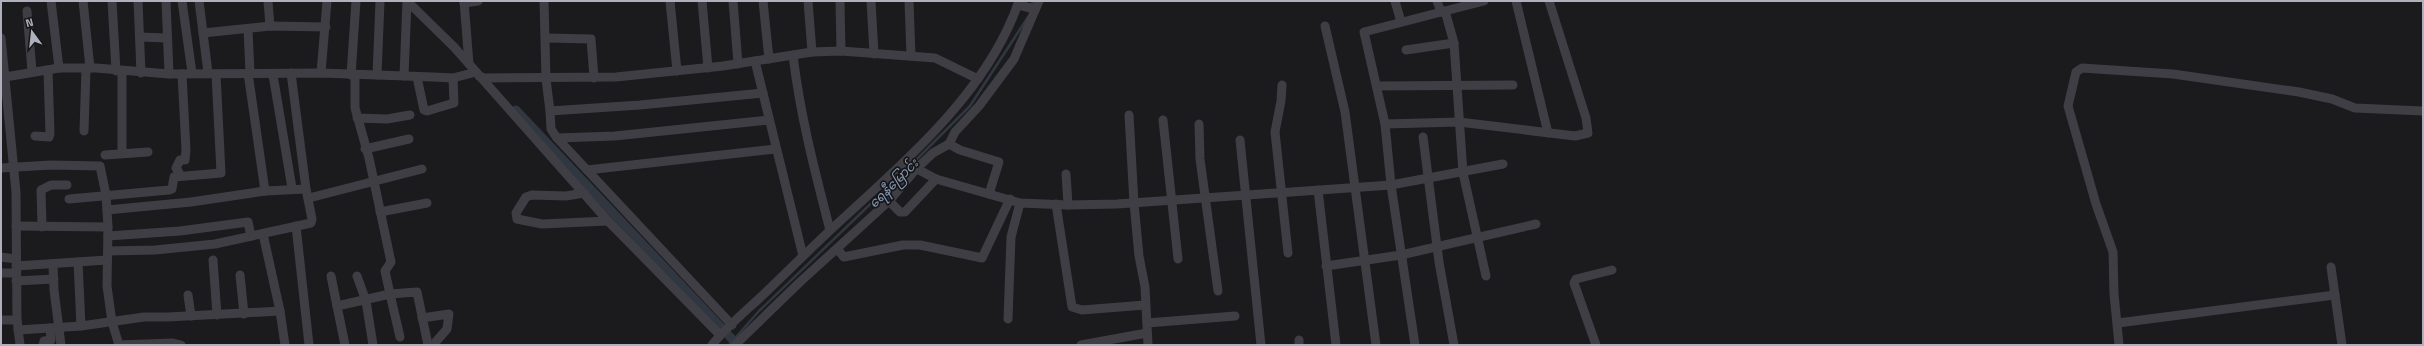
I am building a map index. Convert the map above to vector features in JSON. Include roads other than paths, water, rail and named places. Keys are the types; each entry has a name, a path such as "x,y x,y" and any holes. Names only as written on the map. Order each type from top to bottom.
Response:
{"street":[{"path":"51,1 58,68"},
{"path":"83,1 88,68 84,131"},
{"path":"112,1 119,72 122,153"},
{"path":"138,1 141,73"},
{"path":"166,1 168,74"},
{"path":"182,1 192,73"},
{"path":"69,199 169,190 172,188 172,178 221,172 212,74 203,33 199,1"},
{"path":"268,1 270,26"},
{"path":"322,73 327,1"},
{"path":"356,1 353,75 354,101 365,149 369,158 391,262 385,271 400,337"},
{"path":"377,75 380,1"},
{"path":"469,62 464,2 478,1"},
{"path":"544,1 546,79 552,130 557,138 732,325"},
{"path":"670,1 677,71"},
{"path":"702,1 708,68"},
{"path":"733,1 738,64"},
{"path":"763,1 769,59"},
{"path":"808,1 812,52"},
{"path":"840,1 841,51"},
{"path":"871,1 874,54"},
{"path":"909,1 911,56"},
{"path":"1395,1 1401,22"},
{"path":"1437,1 1443,12 1454,43 1463,173 1476,238 1486,276"},
{"path":"1415,345 1391,185 1385,124 1364,32 1480,1"},
{"path":"1516,1 1548,133"},
{"path":"1385,124 1460,125 1575,136 1587,134 1589,130 1549,1"},
{"path":"404,76 408,2"},
{"path":"408,2 469,62 608,221 720,335"},
{"path":"712,345 720,335 830,230 910,166 949,144 955,132 979,106 1014,60 1037,5 1019,4 1008,31 990,64 941,123 910,166 889,201 735,345"},
{"path":"27,11 32,71"},
{"path":"203,33 270,26 326,26"},
{"path":"1325,26 1345,112 1376,345"},
{"path":"248,29 249,73 265,191"},
{"path":"140,37 167,38"},
{"path":"1,38 3,75 15,189 17,320 20,345"},
{"path":"546,38 592,39 594,78"},
{"path":"1406,50 1454,43"},
{"path":"3,75 58,68 88,68 119,72 168,74 249,73 273,75 292,73 322,73 453,78 480,75 546,79 594,78 708,68 812,52 841,51 935,58 978,79"},
{"path":"793,55 810,154 830,230"},
{"path":"755,61 803,256"},
{"path":"2119,345 2114,294 2113,252 2096,204 2068,106 2076,72 2082,68 2173,74 2299,92 2332,99 2355,108 2423,111"},
{"path":"36,136 49,137 50,134 48,70"},
{"path":"1,273 53,264 78,262 108,255 207,245 263,234 312,222 309,198 306,189 292,73"},
{"path":"181,176 176,168 180,160 185,160 186,150 182,74"},
{"path":"273,75 292,188"},
{"path":"417,77 424,110 428,111 454,103 453,78"},
{"path":"1377,86 1457,84 1513,85"},
{"path":"1282,85 1281,101 1275,132 1288,253"},
{"path":"550,111 655,104 762,93"},
{"path":"357,118 387,119 410,115"},
{"path":"1128,115 1134,203 1148,345"},
{"path":"557,138 616,136 769,120"},
{"path":"1163,120 1170,200 1178,259"},
{"path":"1199,124 1200,159 1207,197 1218,291"},
{"path":"1423,137 1437,247 1454,345"},
{"path":"365,149 409,139"},
{"path":"1240,140 1261,345"},
{"path":"949,144 960,150 999,162 989,194"},
{"path":"587,170 776,149"},
{"path":"105,155 148,152"},
{"path":"910,166 936,179 989,194 1026,203 1068,205 1134,203 1391,185 1463,173 1503,164"},
{"path":"1,168 98,165 101,169 106,195 108,286 112,322 118,345 173,343 182,345"},
{"path":"309,198 422,169"},
{"path":"1066,174 1068,205"},
{"path":"889,201 900,212 905,212 936,179"},
{"path":"42,227 41,190 50,186 67,185"},
{"path":"107,210 191,202 292,188 306,189"},
{"path":"1318,190 1336,345"},
{"path":"584,193 566,196 532,195 526,197 516,213 517,219 542,224 608,221"},
{"path":"837,249 844,257 884,247 920,245 982,258 1010,199"},
{"path":"380,212 427,203"},
{"path":"1008,320 1011,237 1026,203"},
{"path":"1056,204 1072,307 1082,310 1145,305"},
{"path":"16,226 108,232 180,231 248,222 251,236"},
{"path":"1326,266 1401,255 1536,224"},
{"path":"296,226 309,345"},
{"path":"263,234 280,311 285,345"},
{"path":"1,257 16,270 54,280"},
{"path":"213,260 217,315"},
{"path":"78,262 80,326"},
{"path":"53,264 61,345"},
{"path":"2331,267 2342,345"},
{"path":"1596,345 1574,283 1576,280 1612,270"},
{"path":"240,275 244,314"},
{"path":"331,276 345,345"},
{"path":"357,276 366,301 373,345"},
{"path":"336,306 366,301 390,294 417,292 428,345"},
{"path":"188,295 191,316"},
{"path":"2118,323 2335,295"},
{"path":"18,330 80,326 144,316 191,316 280,311"},
{"path":"422,318 449,314 447,329 433,345"},
{"path":"1147,323 1235,316"},
{"path":"1,320 17,320"},
{"path":"43,345 44,341 51,340 50,328"},
{"path":"1081,345 1147,334"}],"waterway":[{"name":"ရေနီမြောင်း","path":"1031,7 1033,1"},
{"name":"ရေနီမြောင်း","path":"913,163 970,106 1028,17"},
{"path":"516,110 733,340"},
{"name":"ရေနီမြောင်း","path":"729,345 759,311 909,167"}]}
